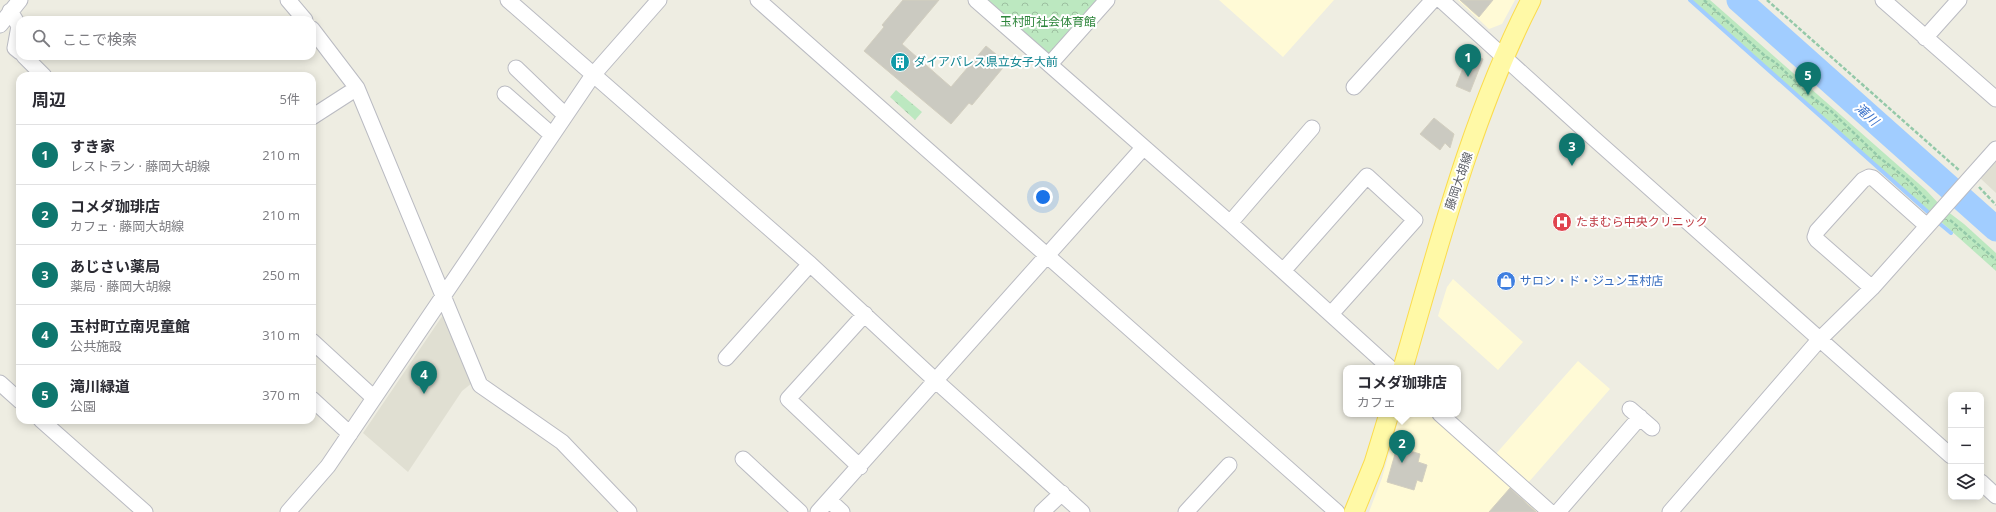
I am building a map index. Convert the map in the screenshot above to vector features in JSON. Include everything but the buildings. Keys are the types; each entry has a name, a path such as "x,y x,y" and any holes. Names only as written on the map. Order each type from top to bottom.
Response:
{"main road":[{"name":"藤岡大胡線","path":"1404,365 1451,202 1504,56 1531,0"},
{"path":"1354,512 1372,470 1389,417"}],"street":[{"path":"508,0 810,264 936,381 1082,512"},
{"path":"288,512 328,466 593,75 659,0"},
{"path":"758,0 1337,512"},
{"path":"976,0 1230,223 1387,365"},
{"path":"1050,64 1107,0"},
{"path":"1354,87 1433,0"},
{"path":"1441,0 1590,136 1948,453"},
{"path":"1925,38 1959,0"},
{"path":"295,2 303,16"},
{"path":"1888,2 1925,38 1996,99"},
{"path":"0,25 15,5"},
{"path":"15,5 17,16"},
{"path":"316,34 357,88 480,385 562,442 629,512"},
{"path":"28,60 40,72"},
{"path":"516,68 565,115"},
{"path":"316,114 357,88"},
{"path":"506,94 552,135"},
{"path":"1230,223 1312,128"},
{"path":"818,512 860,467 1143,148"},
{"path":"1670,512 1820,340 1872,288 1927,226 1939,209 1969,180 1996,149"},
{"path":"1283,272 1367,176 1415,220 1331,314"},
{"path":"1872,288 1815,237 1817,231 1866,177 1873,178 1927,226"},
{"path":"726,358 810,264"},
{"path":"860,467 788,399 865,314"},
{"path":"316,345 374,398"},
{"path":"0,383 16,397"},
{"path":"316,403 350,434"},
{"path":"1558,512 1635,413 1652,428"},
{"path":"1443,417 1550,512"},
{"path":"46,424 144,512"},
{"path":"743,459 800,512"},
{"path":"1186,512 1229,465"},
{"path":"1984,485 1996,496"},
{"path":"1042,512 1062,493"},
{"path":"829,500 842,512"}],"path":[{"path":"1704,0 1765,56 1776,63 1880,158 1907,179 1996,260"},
{"path":"1767,0 1996,204"}],"shaded area":[{"path":"1219,0 1334,0 1283,57"},
{"path":"1458,0 1515,0 1502,24 1489,29"},
{"path":"1996,157 1996,193 1979,177"},
{"path":"1453,279 1523,342 1498,370 1438,316 1447,287"},
{"path":"443,315 472,383 462,391 408,472 363,433"},
{"path":"1578,361 1610,389 1520,492 1542,512 1369,512 1382,478 1399,417 1435,417 1487,464"}],"green space":[{"name":"玉村町社会体育館","path":"988,0 1097,0 1050,55"},
{"path":"1692,0 1710,0 1926,190 1940,205 1932,214"},
{"path":"896,90 922,112 915,120 890,97"},
{"path":"1947,211 1996,253 1996,271 1939,220"}],"waterway":[{"path":"1690,0 1929,213"},
{"name":"滝川","path":"1739,0 1996,229"},
{"path":"1939,223 1951,233"}],"place":[{"name":"ダイアパレス県立女子大前","path":"900,62"},
{"name":"すき家","path":"1468,77"},
{"name":"滝川緑道","path":"1808,95"},
{"name":"あじさい薬局","path":"1572,166"},
{"name":"たまむら中央クリニック","path":"1562,222"},
{"name":"サロン・ド・ジュン玉村店","path":"1506,281"},
{"name":"玉村町立南児童館","path":"424,394"},
{"name":"コメダ珈琲店","path":"1402,463"}]}
